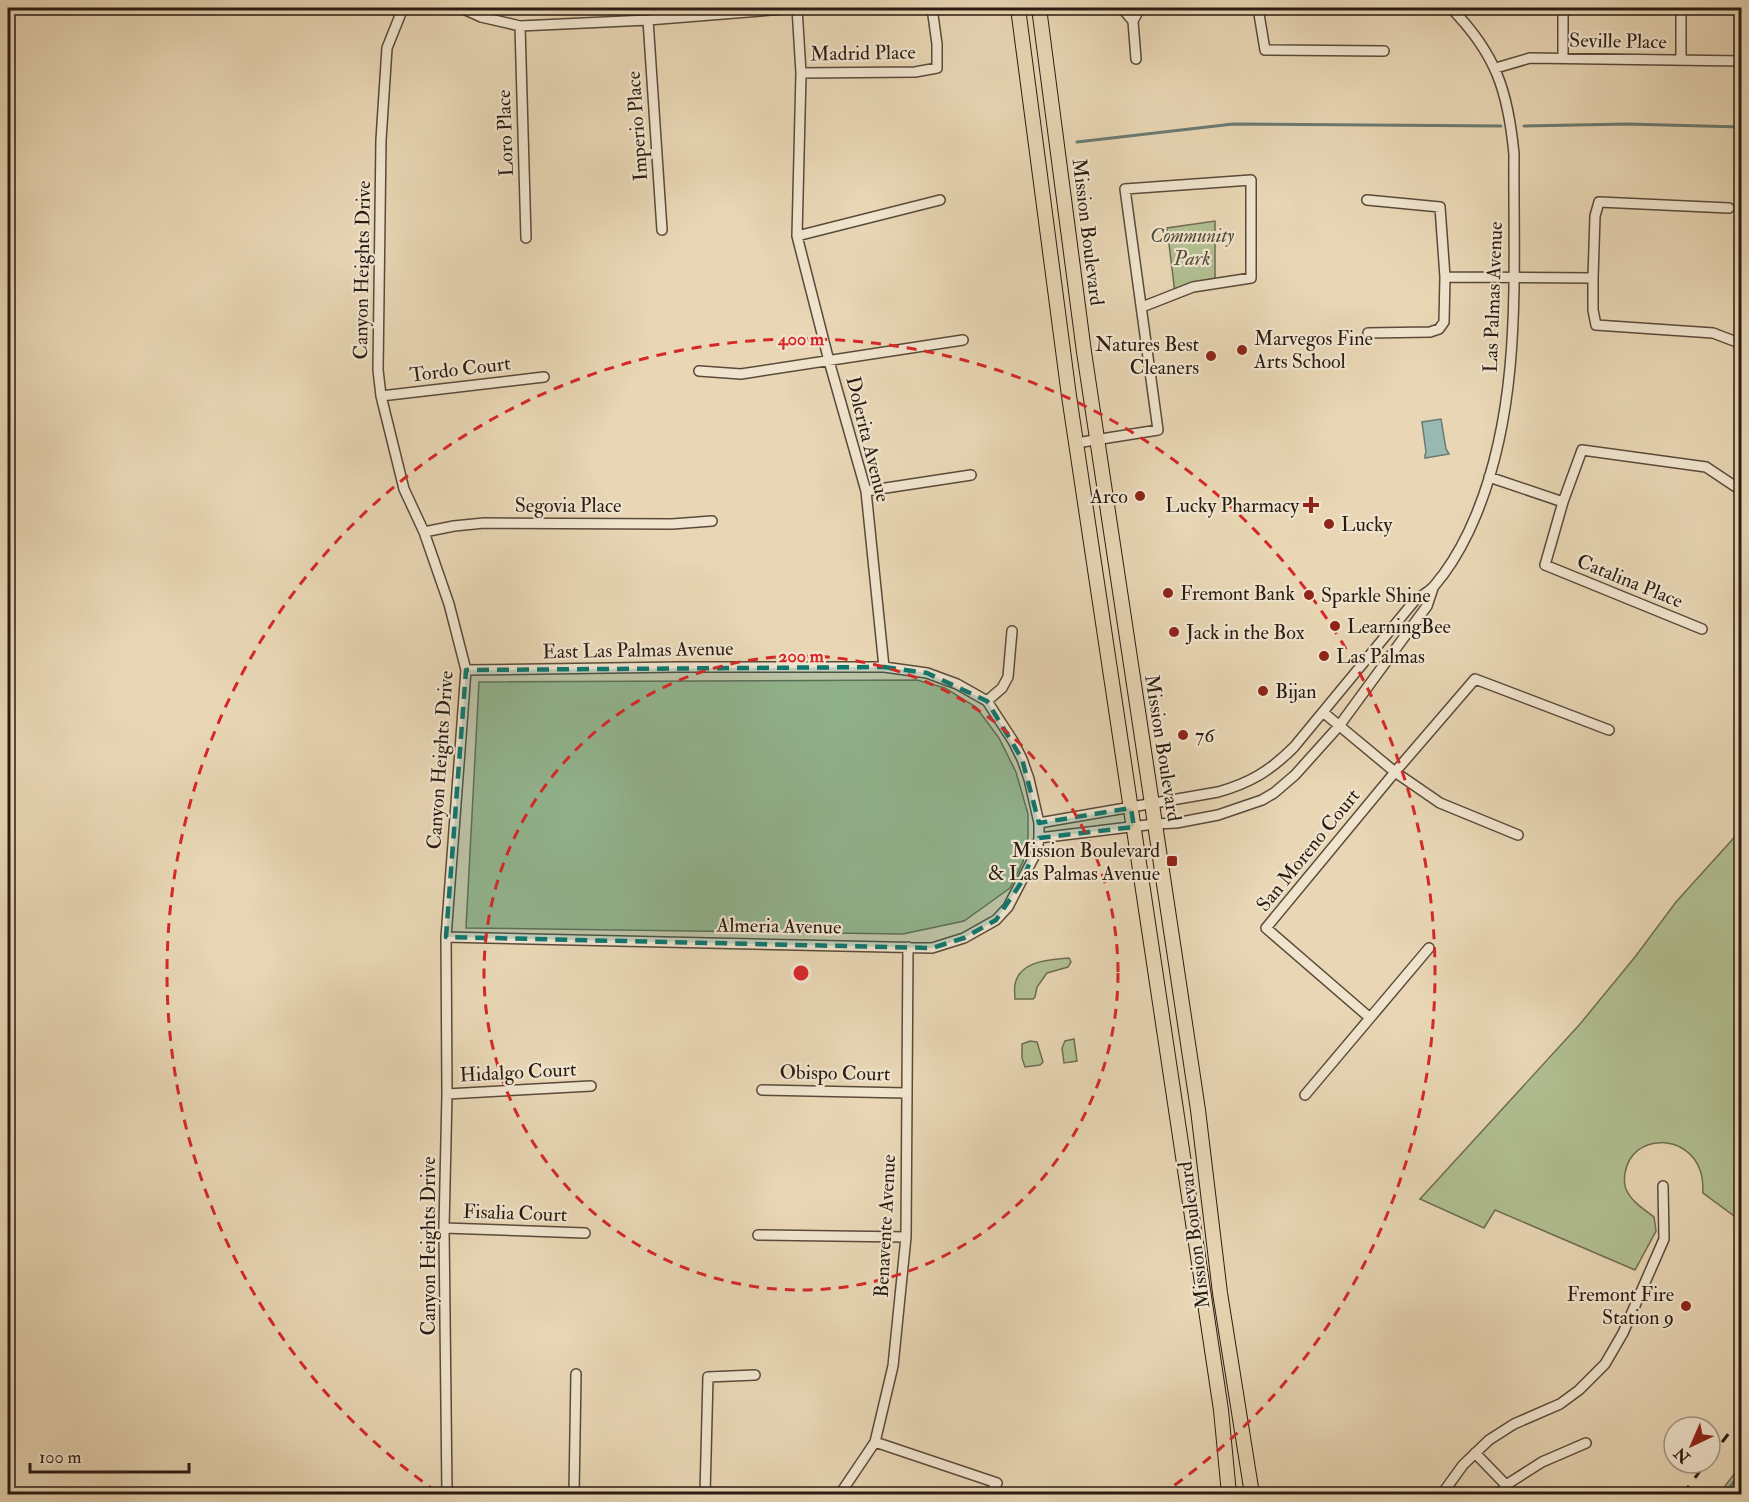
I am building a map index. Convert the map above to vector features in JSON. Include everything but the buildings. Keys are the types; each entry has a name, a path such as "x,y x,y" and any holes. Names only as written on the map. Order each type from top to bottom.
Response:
{"main road":[{"name":"Mission Boulevard","path":"1018,8 1076,443 1222,1421 1229,1494"},
{"name":"Mission Boulevard","path":"1039,8 1081,329 1200,1121 1228,1350 1252,1494"}],"street":[{"name":"Canyon Heights Drive","path":"403,8 387,48 381,140 378,370 381,396 404,489 424,532 449,604 466,670 446,937 447,1094 444,1228 447,1494"},
{"path":"461,8 482,17 520,26 648,20 797,8"},
{"name":"Dolerita Avenue","path":"797,8 801,73 797,236 866,491 884,667"},
{"name":"Madrid Place","path":"801,73 915,72 937,68 937,44 932,8"},
{"path":"1122,8 1133,21"},
{"path":"1136,59 1133,21 1140,8"},
{"path":"1258,8 1265,50 1384,51"},
{"name":"Las Palmas Avenue","path":"1152,804 1238,786 1275,765 1324,712 1416,599 1432,588 1453,562 1482,501 1498,447 1512,359 1513,145 1506,97 1496,68 1472,31 1451,8"},
{"path":"1563,8 1563,58"},
{"path":"1681,8 1681,60"},
{"name":"Imperio Place","path":"648,20 663,230"},
{"name":"Loro Place","path":"520,26 526,238"},
{"name":"Seville Place","path":"1496,68 1530,58 1742,62"},
{"path":"1076,443 1158,430 1125,189 1251,180 1251,278 1193,287 1142,307"},
{"path":"797,236 940,200"},
{"path":"1367,200 1440,207 1445,277 1444,322 1439,329 1430,332 1368,333"},
{"path":"1729,208 1599,202 1595,216 1593,310 1596,325 1713,333 1742,344"},
{"path":"1445,277 1593,278"},
{"path":"699,371 741,374 963,340"},
{"name":"Tordo Court","path":"381,396 544,377"},
{"path":"1489,477 1563,502 1582,450 1706,467 1742,491"},
{"path":"866,491 971,475"},
{"name":"Catalina Place","path":"1563,502 1545,565 1702,629"},
{"name":"Segovia Place","path":"424,532 484,523 672,524 712,521"},
{"name":"Las Palmas Avenue","path":"1134,827 1176,823 1218,815 1262,800 1274,793 1295,775 1339,726 1427,606 1432,588"},
{"path":"987,701 1002,688 1008,677 1012,631"},
{"name":"East Las Palmas Avenue","path":"466,670 884,667 927,673 957,684 987,701 1022,759 1039,823"},
{"path":"1395,772 1475,679 1609,730"},
{"path":"1324,712 1395,772 1440,803 1518,835"},
{"name":"San Moreno Court","path":"1370,1018 1266,928 1395,772"},
{"path":"1039,823 1152,804"},
{"name":"Almeria Avenue","path":"446,937 932,948 964,938 996,920 1008,907 1037,851 1039,823"},
{"path":"1039,838 1134,827"},
{"name":"Benavente Avenue","path":"840,1494 875,1442 893,1366 906,1237 908,947"},
{"path":"1305,1095 1429,948"},
{"name":"Hidalgo Court","path":"447,1094 591,1086"},
{"name":"Obispo Court","path":"762,1089 906,1093"},
{"path":"1442,1494 1474,1453 1497,1434 1560,1404 1579,1390 1605,1364 1620,1340 1664,1239 1663,1186"},
{"name":"Fisalia Court","path":"444,1228 585,1233"},
{"path":"758,1235 906,1237"},
{"path":"574,1494 576,1374"},
{"path":"705,1494 708,1377 755,1375"},
{"path":"875,1442 997,1483 990,1494"},
{"path":"1499,1494 1506,1485 1542,1462 1586,1443"},
{"path":"1474,1453 1506,1485"}],"highlighted area":[{"path":"884,667 927,673 987,701 1022,759 1039,823 1131,808 1134,827 1039,838 1023,880 996,920 964,938 932,948 446,937 466,670"}],"green space":[{"name":"Community Park","path":"1215,221 1215,283 1175,293 1167,228"},
{"path":"917,680 945,688 976,707 999,738 1016,772 1028,814 1028,837 1023,862 1010,888 964,921 903,934 466,928 479,682"},
{"path":"1741,830 1741,1221 1703,1193 1701,1173 1694,1158 1673,1144 1661,1143 1638,1150 1630,1160 1625,1173 1624,1183 1629,1195 1654,1217 1656,1231 1635,1270 1495,1210 1484,1228 1420,1199 1580,1024 1676,902"},
{"path":"1069,958 1071,962 1068,967 1047,973 1037,987 1033,999 1015,999 1015,984 1023,970 1037,963"},
{"path":"1074,1039 1077,1061 1064,1063 1062,1048 1065,1041"},
{"path":"1030,1041 1037,1042 1043,1062 1040,1065 1025,1067 1022,1058 1022,1044"},
{"path":"1741,1465 1741,1494 1719,1494"}],"water":[{"path":"1441,419 1446,449 1449,454 1425,458 1422,422"}],"waterway":[{"path":"1077,142 1233,124 1501,126"},
{"path":"1524,126 1627,124 1742,127"},
{"path":"1724,1494 1742,1472"}],"railway":[{"path":"1722,1442 1742,1416"},
{"path":"1683,1494 1697,1475"}],"place":[{"name":"Marvegos Fine Arts School","path":"1242,350"},
{"name":"Natures Best Cleaners","path":"1211,356"},
{"name":"Arco","path":"1140,496"},
{"name":"Lucky Pharmacy","path":"1311,505"},
{"name":"Lucky","path":"1329,524"},
{"name":"Fremont Bank","path":"1168,593"},
{"name":"Sparkle Shine","path":"1309,595"},
{"name":"LearningBee","path":"1335,626"},
{"name":"Jack in the Box","path":"1174,632"},
{"name":"Las Palmas","path":"1324,656"},
{"name":"Bijan","path":"1263,691"},
{"name":"76","path":"1183,735"},
{"name":"Mission Boulevard & Las Palmas Avenue","path":"1172,861"},
{"name":"Fremont Fire Station 9","path":"1686,1306"}]}
